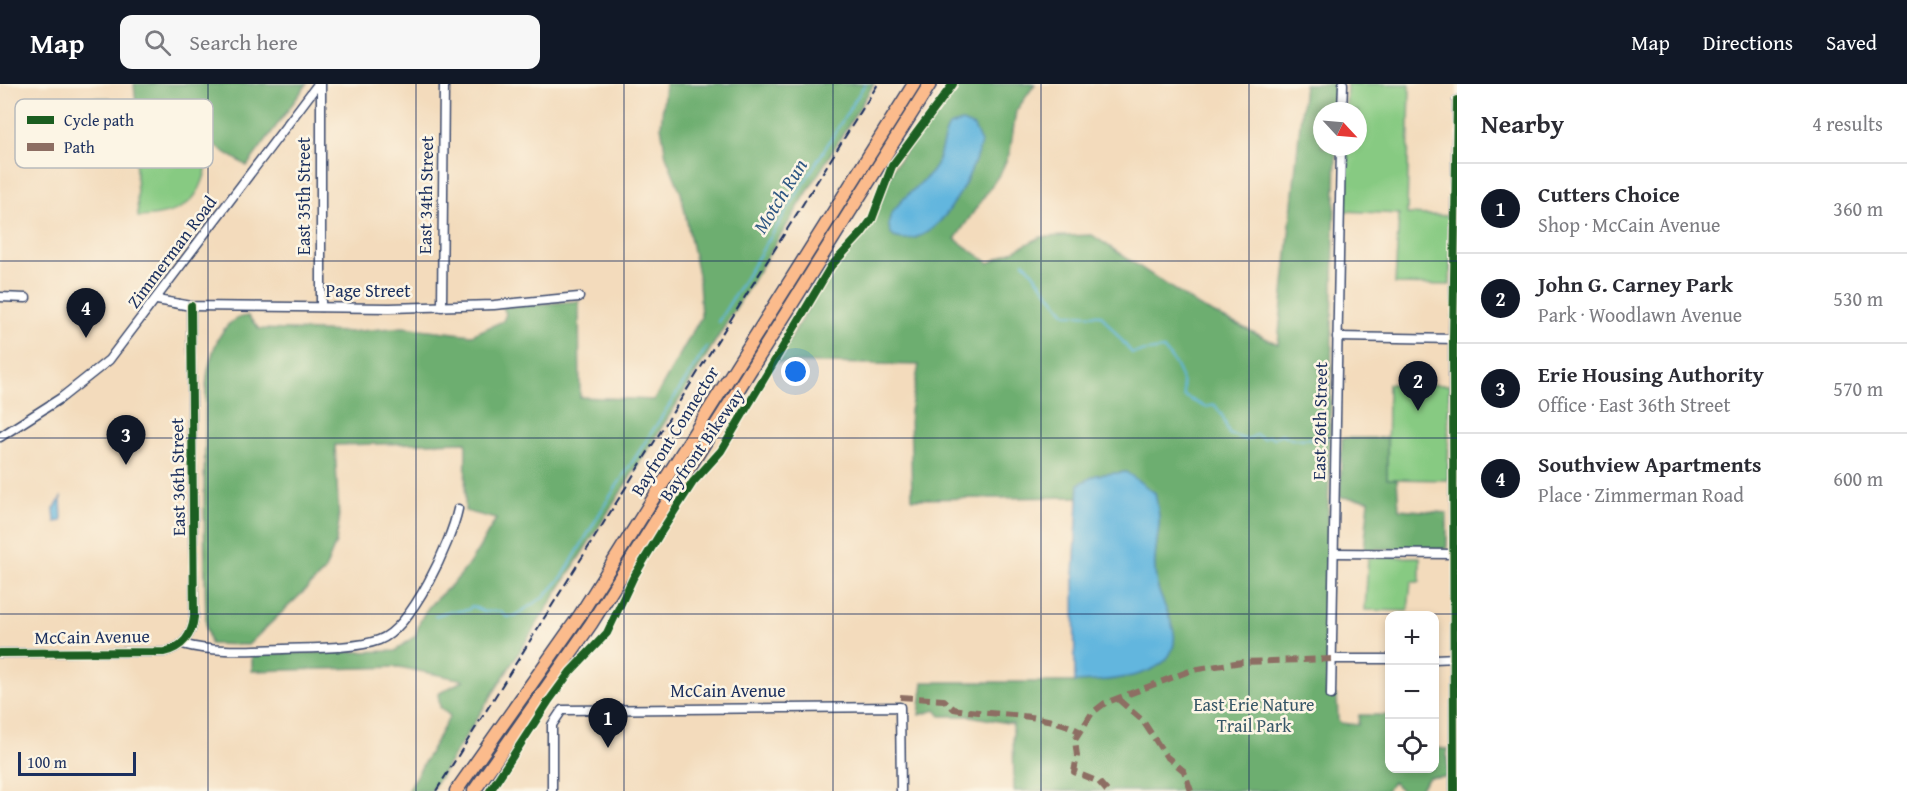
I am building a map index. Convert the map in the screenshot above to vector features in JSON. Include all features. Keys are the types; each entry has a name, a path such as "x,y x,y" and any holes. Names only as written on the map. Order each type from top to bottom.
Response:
{"highway":[{"name":"Bayfront Connector","path":"456,791 586,605 914,84"},
{"name":"Bayfront Connector","path":"474,791 597,614 930,84"}],"street":[{"name":"Zimmerman Road","path":"0,437 95,373 126,341 320,84"},
{"name":"East 35th Street","path":"320,84 321,308"},
{"name":"East 34th Street","path":"442,307 444,84"},
{"path":"1342,102 1343,84"},
{"path":"1454,791 1453,554 1457,100"},
{"name":"East 26th Street","path":"1331,695 1341,156"},
{"path":"0,297 26,298"},
{"name":"Page Street","path":"157,300 191,306 321,308 442,307 579,297"},
{"name":"East 36th Street","path":"182,644 192,630 194,617 191,306"},
{"path":"1337,337 1455,339"},
{"name":"McCain Avenue","path":"0,653 164,651 182,644 208,649 331,647 379,640 395,629 428,582 458,509"},
{"path":"1334,553 1453,554"},
{"path":"1439,659 1455,658"},
{"path":"1332,659 1385,659"},
{"name":"McCain Avenue","path":"552,791 551,733 558,713 567,709 900,707 901,791"}],"green space":[{"path":"134,84 307,84 247,166 213,145 213,99 135,99"},
{"path":"665,84 874,84 676,405 431,791 408,791 450,716 440,707 438,694 464,680 399,667 252,671 252,654 395,651 416,635 424,614 468,566 496,519 465,511 466,442 335,445 339,521 336,542 324,572 248,645 210,644 206,627 204,510 205,406 212,354 220,336 231,322 248,316 259,329 349,332 403,327 472,335 503,321 506,314 503,307 579,301 580,397 654,400 701,317 699,280 681,193 666,156 661,126"},
{"name":"East Erie Nature Trail Park","path":"956,84 1035,84 1016,111 1010,152 1001,172 955,239 989,263 1041,237 1092,235 1200,307 1278,344 1304,84 1336,84 1336,102 1313,102 1313,156 1336,156 1326,612 1327,695 1337,696 1338,720 1341,723 1358,725 1359,715 1385,715 1385,773 1439,773 1439,748 1447,749 1448,777 1429,777 1418,791 1402,791 1393,782 1387,791 1014,791 1013,724 970,716 941,716 936,710 919,715 923,682 1075,682 1078,497 912,499 910,411 919,365 777,362 831,268 865,233 875,216 893,168"},
{"path":"1347,84 1410,84 1407,214 1451,216 1450,285 1395,284 1399,214 1344,211 1345,156 1367,156 1367,102 1346,102"},
{"path":"136,168 207,168 197,192 181,208 155,216 138,217"},
{"path":"1388,384 1449,385 1448,480 1387,479"},
{"path":"1342,438 1387,438 1387,479 1397,479 1399,509 1447,513 1447,549 1364,549 1369,500 1340,497"},
{"path":"1420,557 1420,582 1411,582 1408,611 1365,610 1368,558"}],"water":[{"path":"962,122 974,127 981,143 970,174 951,208 939,223 925,233 910,239 894,237 889,228 894,209 933,170 949,126"},
{"path":"1126,472 1155,493 1159,521 1155,569 1159,591 1173,627 1173,648 1166,660 1139,674 1122,678 1075,682 1074,575 1079,484 1096,475"},
{"path":"61,498 62,521 55,522 54,509"}],"waterway":[{"name":"Motch Run","path":"718,322 865,84"},
{"path":"1024,262 1066,314 1101,315 1132,353 1163,349 1172,359 1178,371 1183,384 1184,396 1205,407 1215,405 1223,417 1229,434 1247,440 1256,435 1264,439 1268,436 1274,438 1281,434 1292,439 1328,438"},
{"path":"435,616 446,612 468,610 472,606 484,612 500,611 507,617 514,616 544,597 563,576 607,501 707,347"}],"railway":[{"path":"436,791 878,84"}],"marked path":[{"path":"1107,791 1099,782 1074,772 1077,756 1075,740 1092,713 1105,703 1192,670 1242,662 1332,659"},
{"path":"900,697 944,700 954,709 1054,721 1082,733"},
{"path":"1118,699 1143,721 1166,756 1184,771 1191,791"}],"cycle path":[{"name":"Bayfront Bikeway","path":"490,791 570,672 607,633 633,578 661,532 693,482 721,451 831,266 872,219 892,166 953,84"},
{"path":"1454,791 1453,339 1457,100"},
{"path":"0,653 164,652 181,644 189,635 194,617 191,306"}],"place":[{"name":"Southview Apartments","path":"86,338"},
{"name":"John G. Carney Park","path":"1418,411"},
{"name":"Erie Housing Authority","path":"126,465"},
{"name":"Cutters Choice","path":"608,748"}]}
